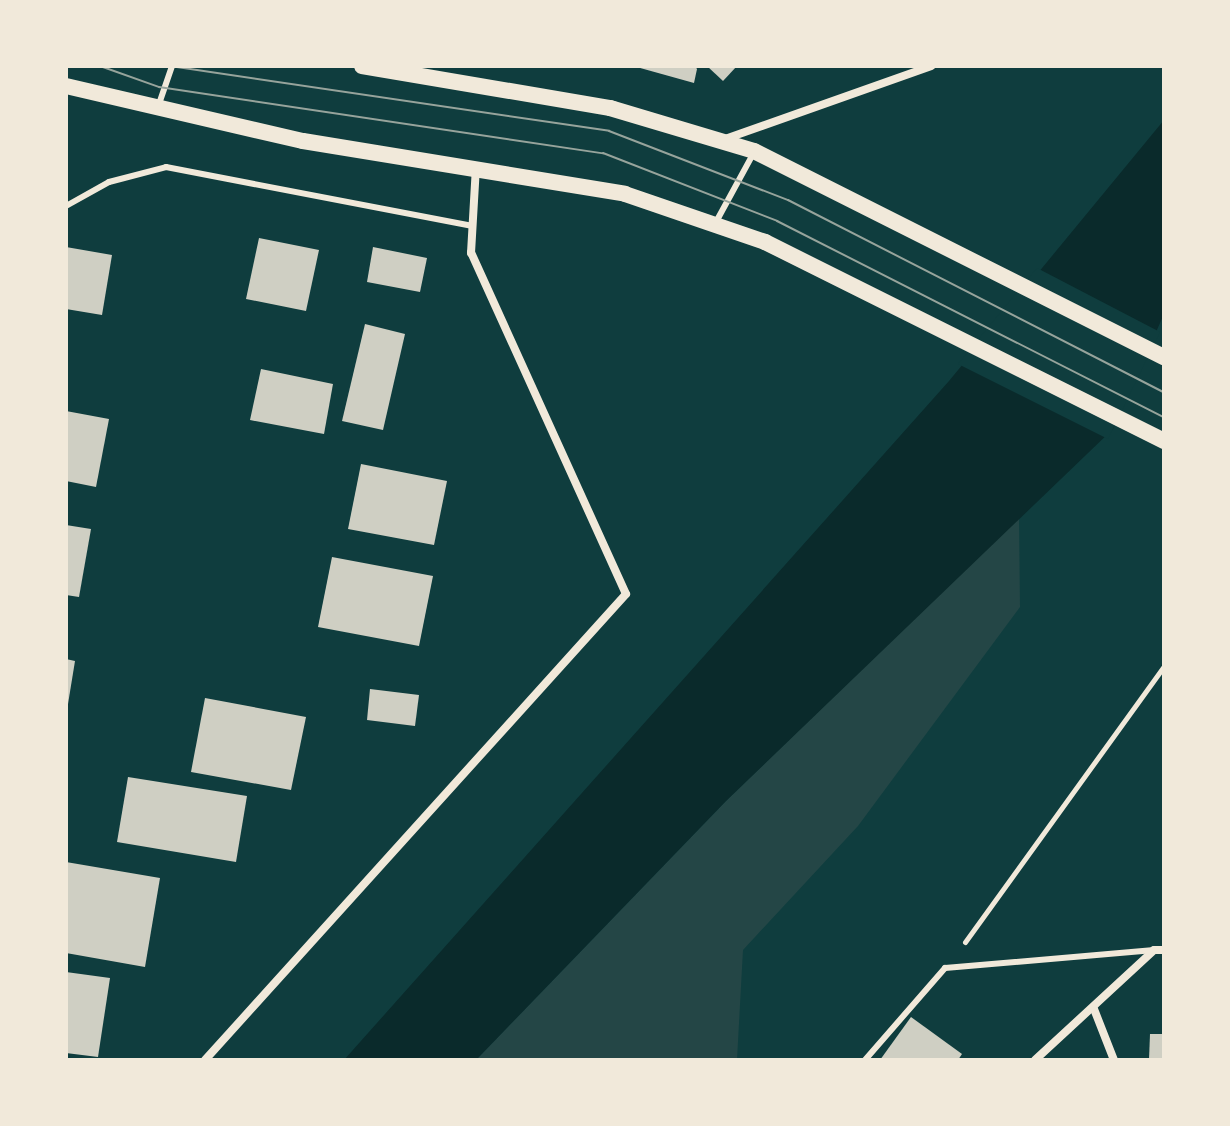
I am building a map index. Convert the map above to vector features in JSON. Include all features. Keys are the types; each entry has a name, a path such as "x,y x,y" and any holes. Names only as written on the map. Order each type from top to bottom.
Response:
{"main road":[{"path":"362,66 610,108 754,151 804,170 1164,357"},
{"path":"66,86 303,141 476,166 625,194 765,242 1164,441"}],"street":[{"path":"723,140 931,66"},
{"path":"205,1060 626,594 471,253 476,166"},
{"path":"1035,1060 1094,1009 1154,950 1164,950"},
{"path":"1094,1009 1114,1060"}],"lane":[{"path":"158,107 172,66"},
{"path":"714,225 754,151"},
{"path":"66,206 109,182 166,167 471,226"},
{"path":"865,1060 945,968 1154,950"}],"path":[{"path":"945,968 1164,666"}],"shaded area":[{"path":"1164,120 1164,314 1113,429 726,801 476,1060 344,1060 949,381"},
{"path":"1019,517 1020,607 858,826 743,950 737,1060 476,1060 726,801"}],"pier":[{"path":"1037,268 1160,332 1108,439 958,364"}],"building":[{"path":"633,66 695,66 697,69 694,83"},
{"path":"707,66 737,66 723,81"},
{"path":"259,238 319,250 306,311 246,299"},
{"path":"66,247 112,255 102,315 66,309"},
{"path":"373,247 427,258 420,292 367,282"},
{"path":"365,324 405,334 383,430 342,421"},
{"path":"261,369 333,384 324,434 250,420"},
{"path":"66,411 109,419 96,487 66,481"},
{"path":"361,464 447,481 434,545 348,529"},
{"path":"66,525 91,529 79,597 66,595"},
{"path":"332,557 433,576 419,646 318,627"},
{"path":"66,659 75,661 68,704 66,704"},
{"path":"370,689 419,695 415,726 367,720"},
{"path":"205,698 306,717 291,790 191,772"},
{"path":"128,777 247,796 236,862 117,842"},
{"path":"66,862 160,878 145,967 66,953"},
{"path":"66,972 110,978 98,1057 66,1053"},
{"path":"911,1017 962,1054 958,1060 880,1060"},
{"path":"1150,1034 1164,1034 1164,1060 1149,1060"}],"tram line":[{"path":"100,66 159,87 603,153 777,221 1164,417"},
{"path":"170,66 609,131 788,200 1164,392"}]}
